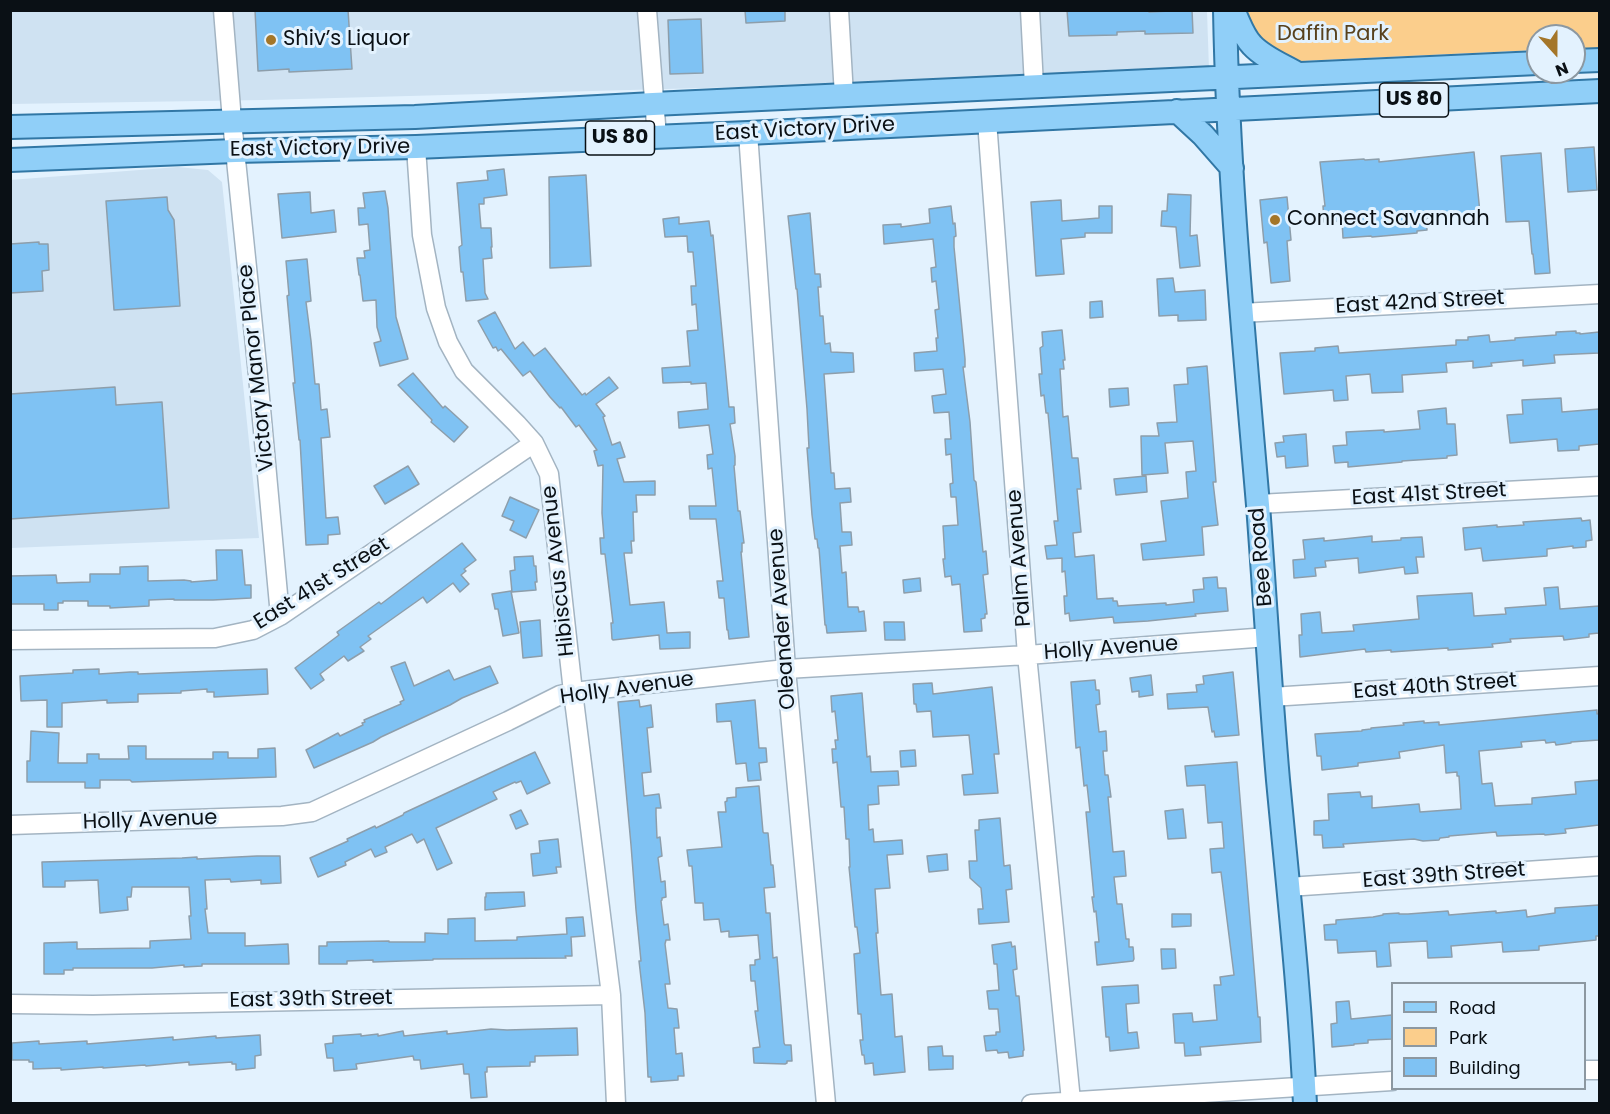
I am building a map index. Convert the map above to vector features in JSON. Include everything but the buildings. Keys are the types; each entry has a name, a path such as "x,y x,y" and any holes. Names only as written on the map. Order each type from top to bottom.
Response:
{"main road":[{"name":"Bee Road","path":"1225,10 1241,313 1304,1095"},
{"path":"1233,10 1252,46 1299,74"},
{"name":"East Victory Drive","path":"10,127 415,117 1526,64"},
{"name":"East Victory Drive","path":"10,160 657,137 1599,91"},
{"path":"1177,111 1203,135 1232,168"}],"street":[{"name":"Victory Manor Place","path":"223,10 280,616"},
{"path":"647,10 657,137"},
{"path":"839,10 844,96"},
{"path":"1030,10 1034,86"},
{"name":"Palm Avenue","path":"987,121 1027,655 1071,1101"},
{"name":"Oleander Avenue","path":"748,133 786,669 826,1104"},
{"name":"Hibiscus Avenue","path":"416,147 422,236 436,308 448,342 464,371 534,443 549,474 610,994 616,1104"},
{"name":"East 42nd Street","path":"1241,313 1599,294"},
{"name":"East 41st Street","path":"10,640 215,638 253,630 280,616 534,443"},
{"name":"East 41st Street","path":"1258,504 1599,486"},
{"name":"Holly Avenue","path":"10,825 282,816 312,812 560,695 573,692 786,669 1027,655 1268,637"},
{"name":"East 40th Street","path":"1271,697 1599,676"},
{"name":"East 39th Street","path":"1288,887 1599,866"},
{"name":"East 39th Street","path":"10,1004 105,1005 610,994"},
{"path":"1033,1104 1304,1095 1391,1081"}],"shaded area":[{"path":"10,11 1207,11 1209,70 813,85 262,100 11,104"},
{"path":"178,167 208,170 222,182 259,538 11,548 10,180"}],"green space":[{"name":"Daffin Park","path":"1239,11 1599,11 1599,48 1586,49 1586,24 1526,24 1526,51 1301,61 1276,56 1265,49"}],"place":[{"name":"Shiv’s Liquor","path":"271,40"},
{"name":"Connect Savannah","path":"1275,220"}]}
